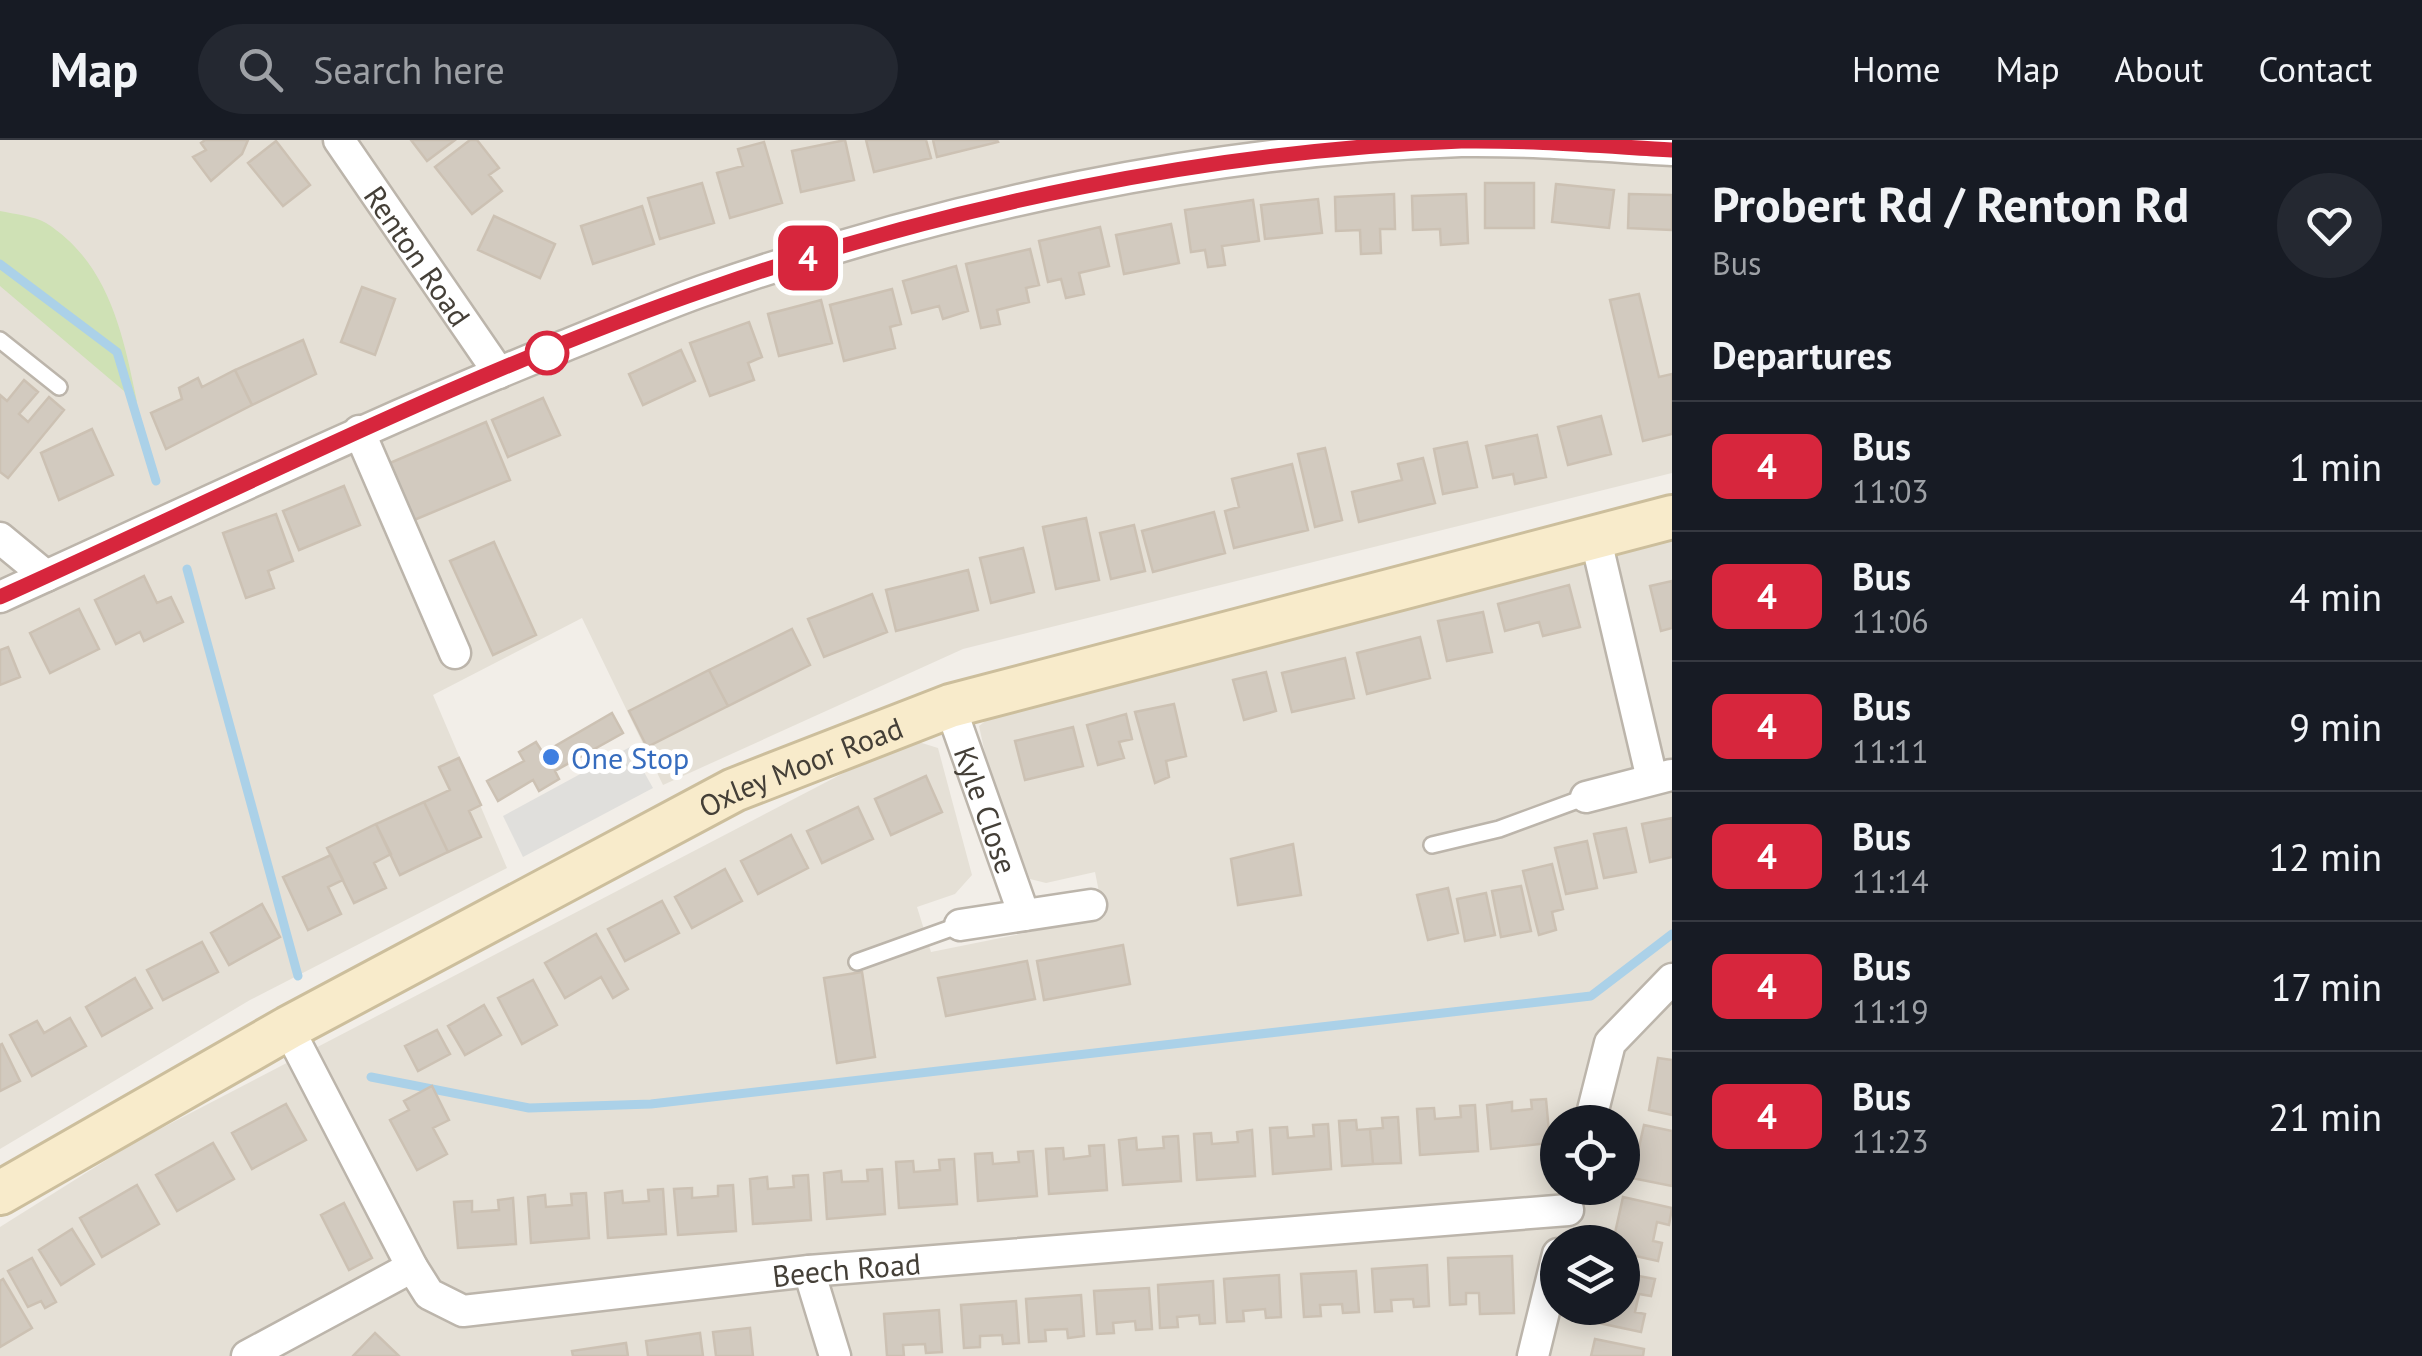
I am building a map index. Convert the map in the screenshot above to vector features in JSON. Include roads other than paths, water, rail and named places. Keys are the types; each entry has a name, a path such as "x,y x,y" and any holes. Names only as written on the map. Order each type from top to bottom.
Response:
{"street":[{"name":"Renton Road","path":"339,140 498,372"},
{"path":"0,597 359,430 498,372 710,288 890,234 1032,198 1267,156 1464,140 1532,140 1672,150"},
{"path":"359,430 455,653"},
{"name":"Oxley Moor Road","path":"0,1193 288,1028 734,790 806,758 950,706 1672,517"},
{"path":"1586,797 1662,777 1595,536"},
{"path":"0,538 46,576"},
{"name":"Kyle Close","path":"950,706 1024,915"},
{"name":"Kyle Close","path":"960,924 1091,905"},
{"path":"1594,1105 1610,1043 1672,979"},
{"name":"Beech Road","path":"288,1028 412,1267 429,1294 463,1311 809,1270 1540,1202"},
{"path":"248,1356 412,1267"},
{"path":"809,1270 834,1356"},
{"path":"1533,1356 1541,1325"}],"lane":[{"path":"0,340 59,386"},
{"path":"1432,845 1499,829 1586,797"},
{"path":"857,962 960,924"}],"waterway":[{"path":"0,264 117,352 156,481"},
{"path":"187,569 298,976"},
{"path":"371,1077 529,1108 651,1104 1591,996 1672,934"}],"place":[{"name":"One Stop","path":"551,757"}]}
